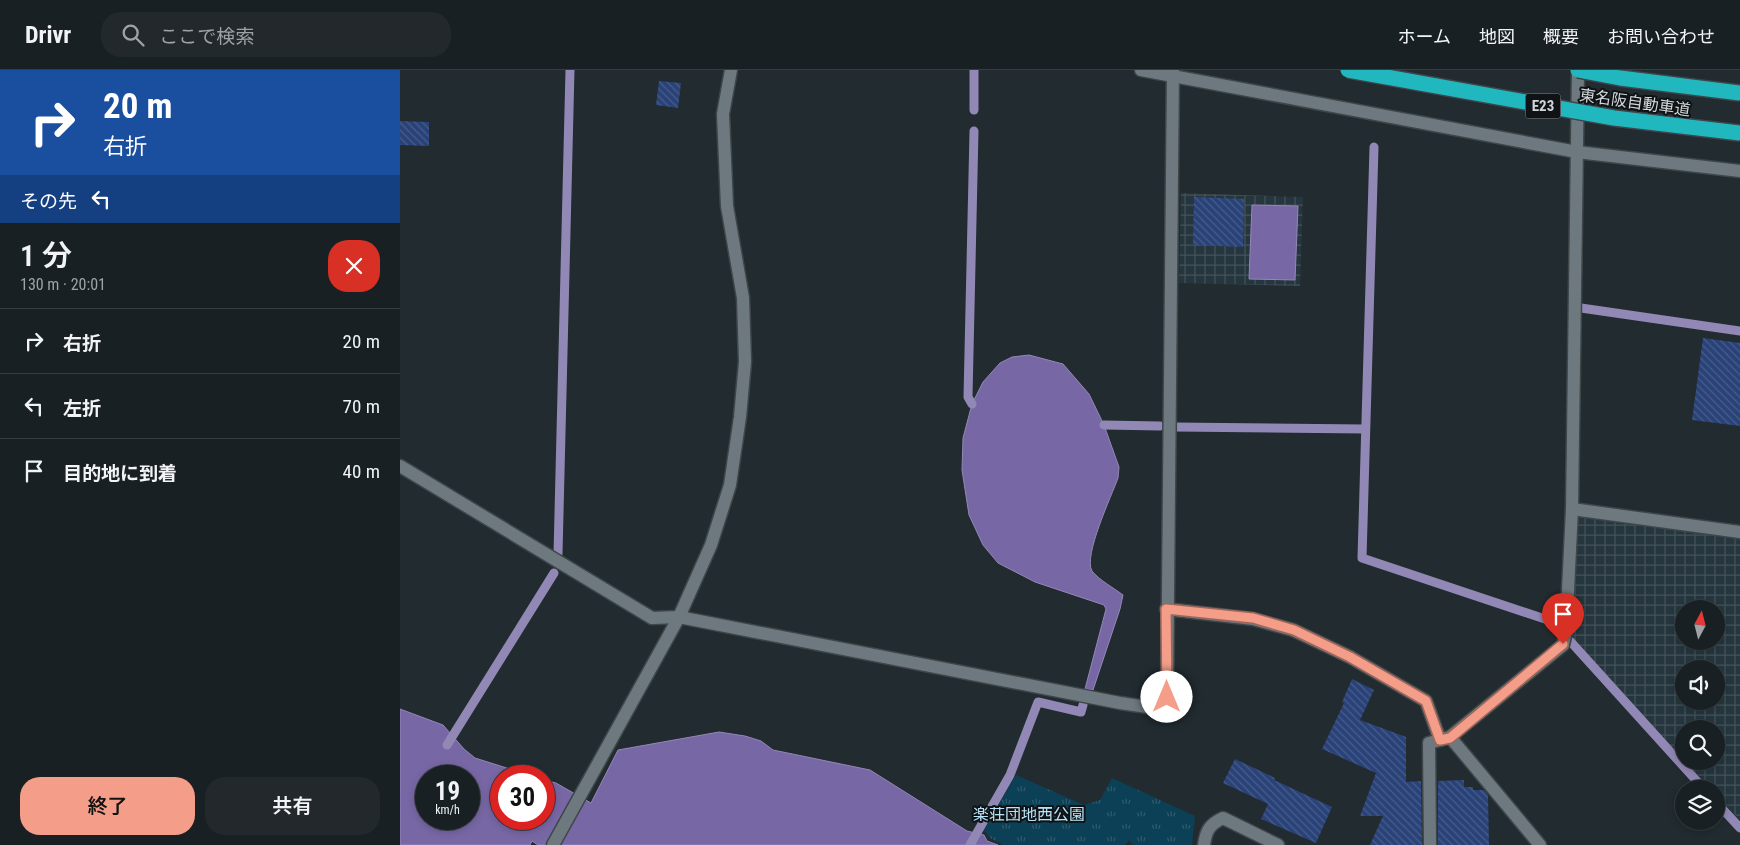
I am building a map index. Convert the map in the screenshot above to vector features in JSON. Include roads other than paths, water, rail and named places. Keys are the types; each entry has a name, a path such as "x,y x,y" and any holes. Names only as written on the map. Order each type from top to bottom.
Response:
{"highway":[{"name":"東名阪自動車道","path":"1348,70 1614,118 1740,134"},
{"name":"東名阪自動車道","path":"1578,70 1620,78 1740,93"}],"street":[{"path":"553,845 679,617 711,545 730,486 740,417 745,362 743,298 728,206 723,114 731,70"},
{"path":"1141,70 1172,74 1577,152 1740,171"},
{"path":"1430,845 1429,743 1445,739 1563,644 1566,632 1572,509 1578,70"},
{"path":"400,466 652,618 679,617 1154,708 1167,697 1166,609 1173,120 1172,74"},
{"path":"1572,509 1740,532"},
{"path":"1166,609 1253,618 1294,630 1350,657 1426,701 1445,739 1540,845"},
{"path":"1204,845 1205,833 1212,823 1223,818 1278,845"}],"waterway":[{"path":"558,554 570,70"},
{"path":"974,70 974,110"},
{"path":"972,404 968,397 974,131"},
{"path":"1374,147 1362,558 1554,622"},
{"path":"1581,308 1740,331"},
{"path":"1104,425 1160,426"},
{"path":"1175,427 1365,429"},
{"path":"447,745 554,573"},
{"path":"1570,641 1696,780"},
{"path":"970,845 1010,775 1038,702 1081,712 1083,705"},
{"path":"1725,812 1740,828"}],"park label":[{"name":"楽荘団地西公園","path":"1029,814"}]}
